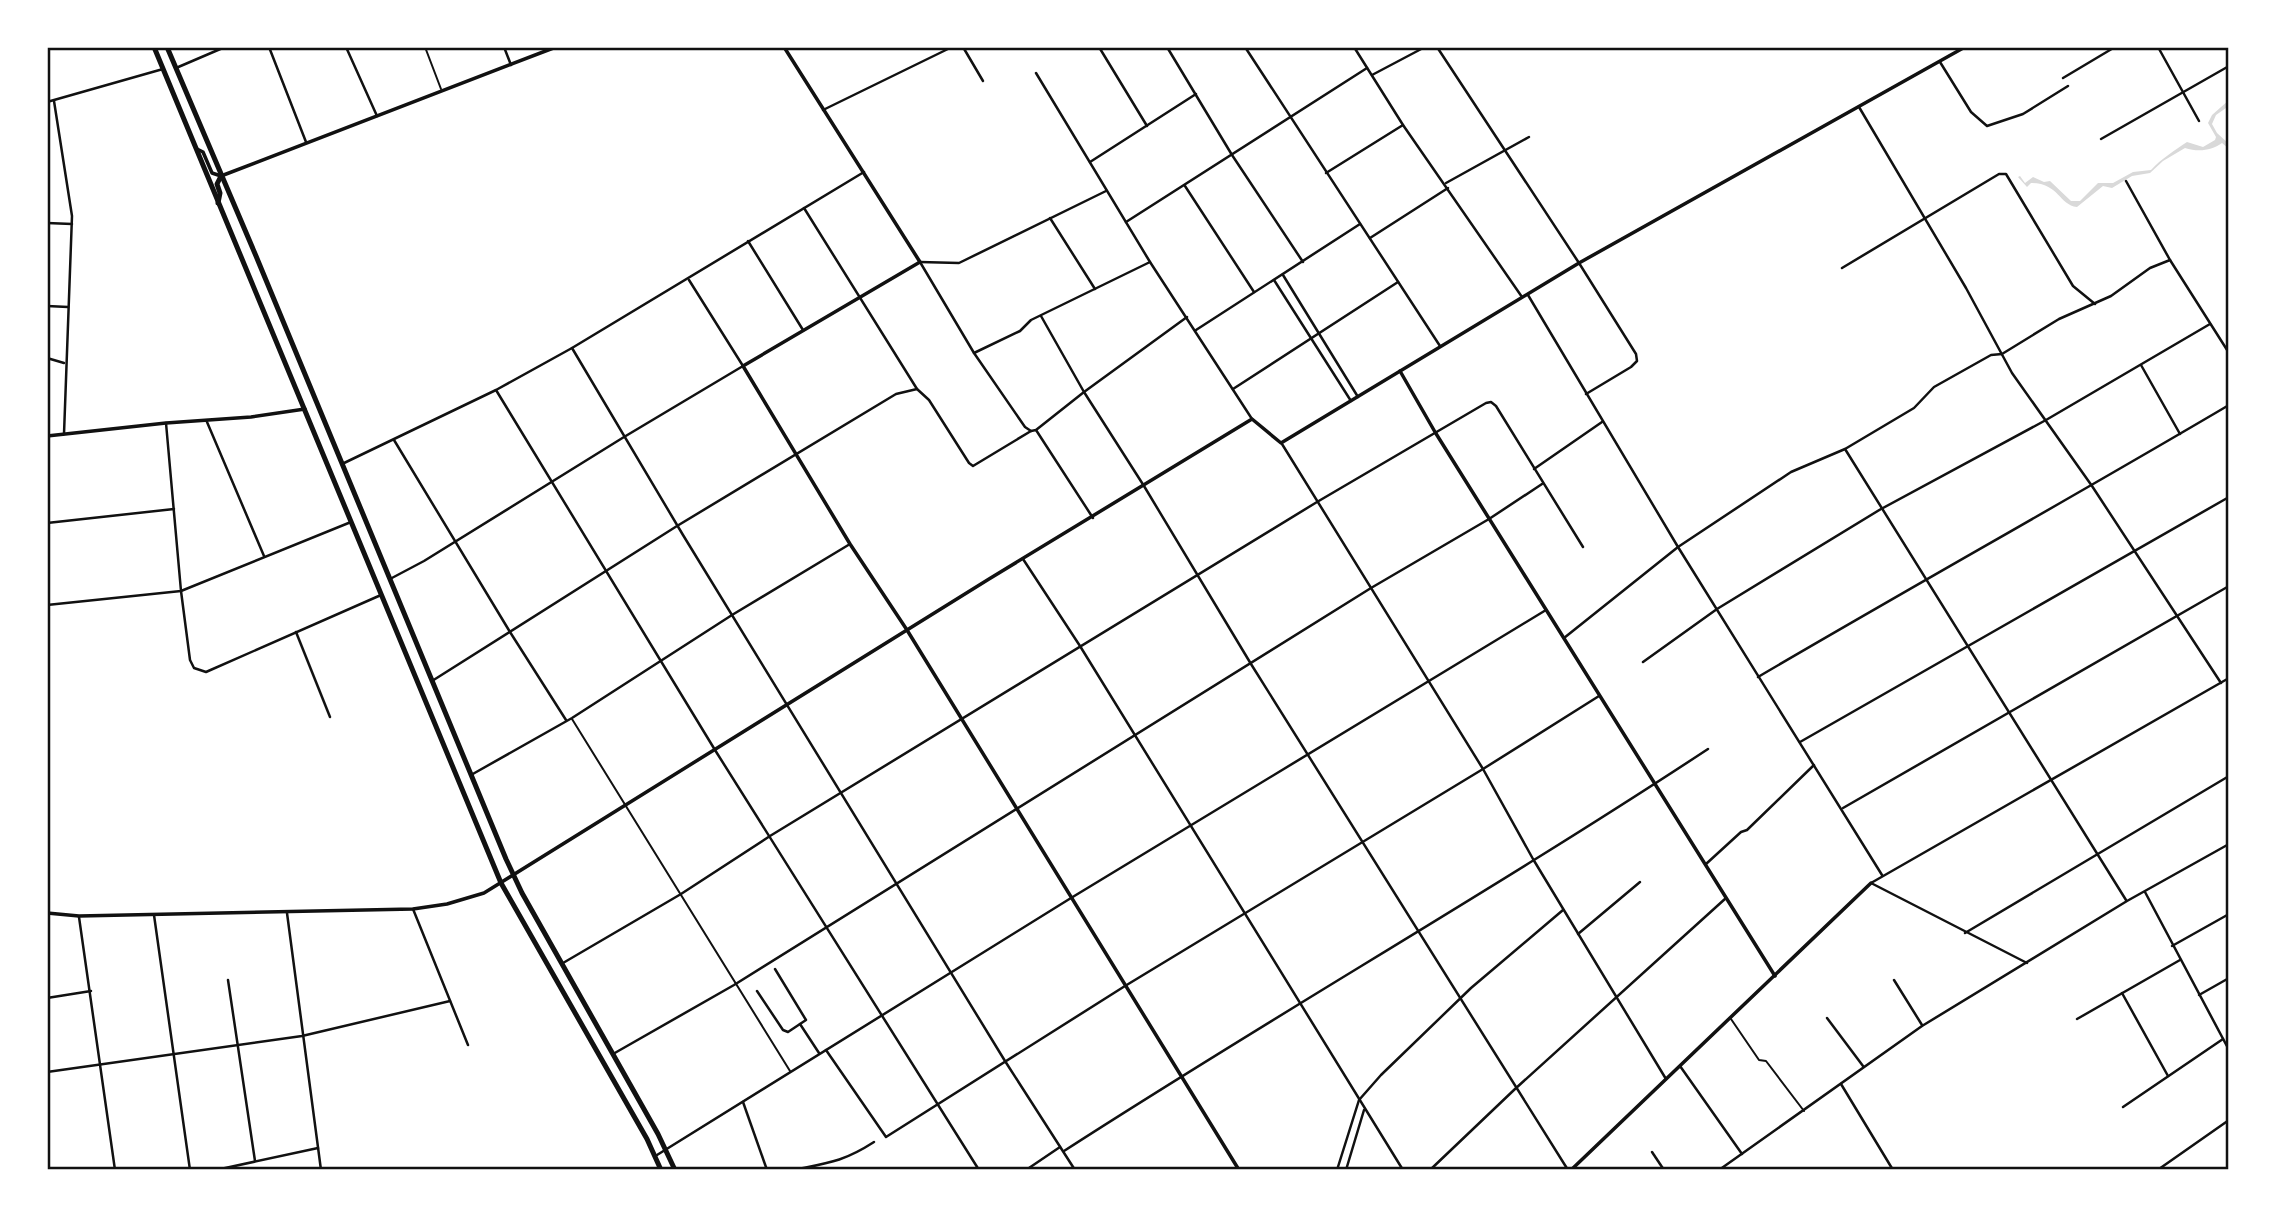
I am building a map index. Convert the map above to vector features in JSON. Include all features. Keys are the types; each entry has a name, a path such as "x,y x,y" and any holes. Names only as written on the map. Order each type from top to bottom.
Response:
{"highway":[{"path":"153,47 501,883 656,1156 661,1170"},
{"path":"167,47 514,875 675,1170"},
{"path":"218,204 220,193 217,184 221,176"}],"street":[{"path":"176,68 225,47"},
{"path":"269,47 307,143"},
{"path":"346,47 377,116"},
{"path":"504,47 511,65"},
{"path":"195,148 203,152 212,173 221,176 556,47"},
{"path":"784,47 920,262 974,353 1025,427 1036,430 1187,317"},
{"path":"823,110 952,47"},
{"path":"963,47 983,81"},
{"path":"1098,47 1147,126"},
{"path":"1167,47 1232,155 1303,262"},
{"path":"1245,47 1441,346"},
{"path":"1248,52 1255,47"},
{"path":"1354,47 1403,125 1522,297"},
{"path":"1372,75 1425,47"},
{"path":"1437,47 1636,354 1637,360 1631,367 1586,394"},
{"path":"1281,443 1579,263 1965,47"},
{"path":"2063,78 2115,47"},
{"path":"2158,47 2199,121"},
{"path":"1940,62 1970,112 1986,126 2023,114 2068,86"},
{"path":"2101,139 2229,66"},
{"path":"1126,222 1367,68"},
{"path":"47,102 163,69"},
{"path":"1036,73 1150,262 1252,419 1281,443 1483,769 1563,910 1666,1079"},
{"path":"1090,162 1196,94"},
{"path":"54,101 72,224 64,434"},
{"path":"1859,107 2023,390 2092,486 2176,617 2229,687"},
{"path":"1326,173 1403,125"},
{"path":"1445,183 1529,137"},
{"path":"342,464 496,390 572,348 864,172"},
{"path":"1842,268 1999,174 2006,174 2073,286 2095,304"},
{"path":"2126,181 2170,260 2229,353"},
{"path":"1185,186 1254,292"},
{"path":"1370,238 1448,188"},
{"path":"390,579 920,262 959,263 1106,191"},
{"path":"804,208 917,389 929,400 969,463 977,465 1031,430"},
{"path":"1049,218 1095,289"},
{"path":"47,223 72,224"},
{"path":"1196,330 1360,224"},
{"path":"748,241 803,330"},
{"path":"1564,638 1678,547 1790,472 1845,449 1914,408 1934,387 1991,355 2002,354 2059,319 2095,304 2150,268 2170,260"},
{"path":"974,353 1020,331 1031,320 1150,262"},
{"path":"1283,275 1358,397"},
{"path":"688,279 1239,1170"},
{"path":"1274,280 1351,401"},
{"path":"1233,389 1398,282"},
{"path":"1527,294 1678,547 1843,808 1882,875"},
{"path":"47,306 70,307"},
{"path":"1041,316 1084,392 1251,664 1515,1089 1569,1170 1871,883 2225,680"},
{"path":"1643,662 1717,609 1881,509 2046,420 2210,324"},
{"path":"572,348 677,526 1005,1061 1075,1170"},
{"path":"47,358 65,363"},
{"path":"2141,365 2180,434"},
{"path":"1401,371 1435,432 1775,976"},
{"path":"432,681 677,526 896,394 917,389"},
{"path":"496,390 715,750 979,1170"},
{"path":"562,964 681,894 841,792 1317,502 1491,402 1583,547"},
{"path":"1758,677 2229,405"},
{"path":"47,436 166,423 207,422 305,409"},
{"path":"47,913 79,916 412,909 473,898 1252,419"},
{"path":"207,422 264,556"},
{"path":"1534,469 1602,422"},
{"path":"166,423 181,591 190,660 194,667 206,672 382,595"},
{"path":"1036,430 1093,518"},
{"path":"394,440 566,720"},
{"path":"1845,449 2126,901"},
{"path":"613,1055 729,988 1542,484"},
{"path":"1800,742 2229,497"},
{"path":"47,523 174,509"},
{"path":"47,605 181,591 351,522"},
{"path":"471,775 572,718 732,615 850,544"},
{"path":"1023,559 1080,646 1298,1004 1403,1170"},
{"path":"1843,808 2229,586"},
{"path":"656,1156 1071,898 1546,610"},
{"path":"296,632 330,716"},
{"path":"826,1050 886,1136 1599,695"},
{"path":"1063,1152 1181,1075 1418,931 1708,749"},
{"path":"1705,864 1746,830 1814,765"},
{"path":"1965,933 2097,852 2229,776"},
{"path":"1719,1170 1922,1026 2126,901 2229,844"},
{"path":"1578,934 1640,882"},
{"path":"1871,883 2027,963"},
{"path":"2144,891 2228,1047"},
{"path":"1430,1170 1515,1089 1726,898"},
{"path":"412,909 468,1045"},
{"path":"1337,1170 1359,1100 1381,1075 1460,999 1563,910"},
{"path":"287,912 321,1170"},
{"path":"2172,946 2229,914"},
{"path":"154,915 190,1170"},
{"path":"79,916 115,1170"},
{"path":"2077,1019 2180,961"},
{"path":"757,991 783,1030 788,1032 806,1020 775,969"},
{"path":"2199,995 2229,978"},
{"path":"228,980 255,1161"},
{"path":"1894,980 1922,1026"},
{"path":"47,998 91,991"},
{"path":"2122,993 2168,1076"},
{"path":"47,1072 302,1036 450,1001"},
{"path":"1827,1018 1863,1067"},
{"path":"800,1024 820,1054"},
{"path":"2123,1107 2223,1039"},
{"path":"1680,1066 1742,1154"},
{"path":"1841,1084 1893,1170"},
{"path":"743,1102 767,1170"},
{"path":"1346,1170 1364,1110"},
{"path":"2159,1169 2229,1120"},
{"path":"793,1170 841,1161 874,1142"},
{"path":"1026,1170 1060,1147"},
{"path":"216,1170 318,1148"},
{"path":"1652,1152 1664,1170"}],"lane":[{"path":"425,47 442,91"},
{"path":"572,718 790,1072"},
{"path":"1730,1018 1759,1060 1766,1061 1804,1111"}],"shaded area":[{"path":"2229,100 2226,108 2216,115 2212,124 2229,144 2229,149 2222,143 2204,150 2185,148 2163,161 2150,173 2132,176 2112,188 2103,186 2077,207 2066,202 2047,186 2031,183 2027,187 2018,177 2025,183 2033,177 2044,182 2050,181 2071,201 2080,201 2098,183 2113,183 2133,172 2151,170 2187,142 2203,147 2215,140 2208,123 2212,115"}]}
